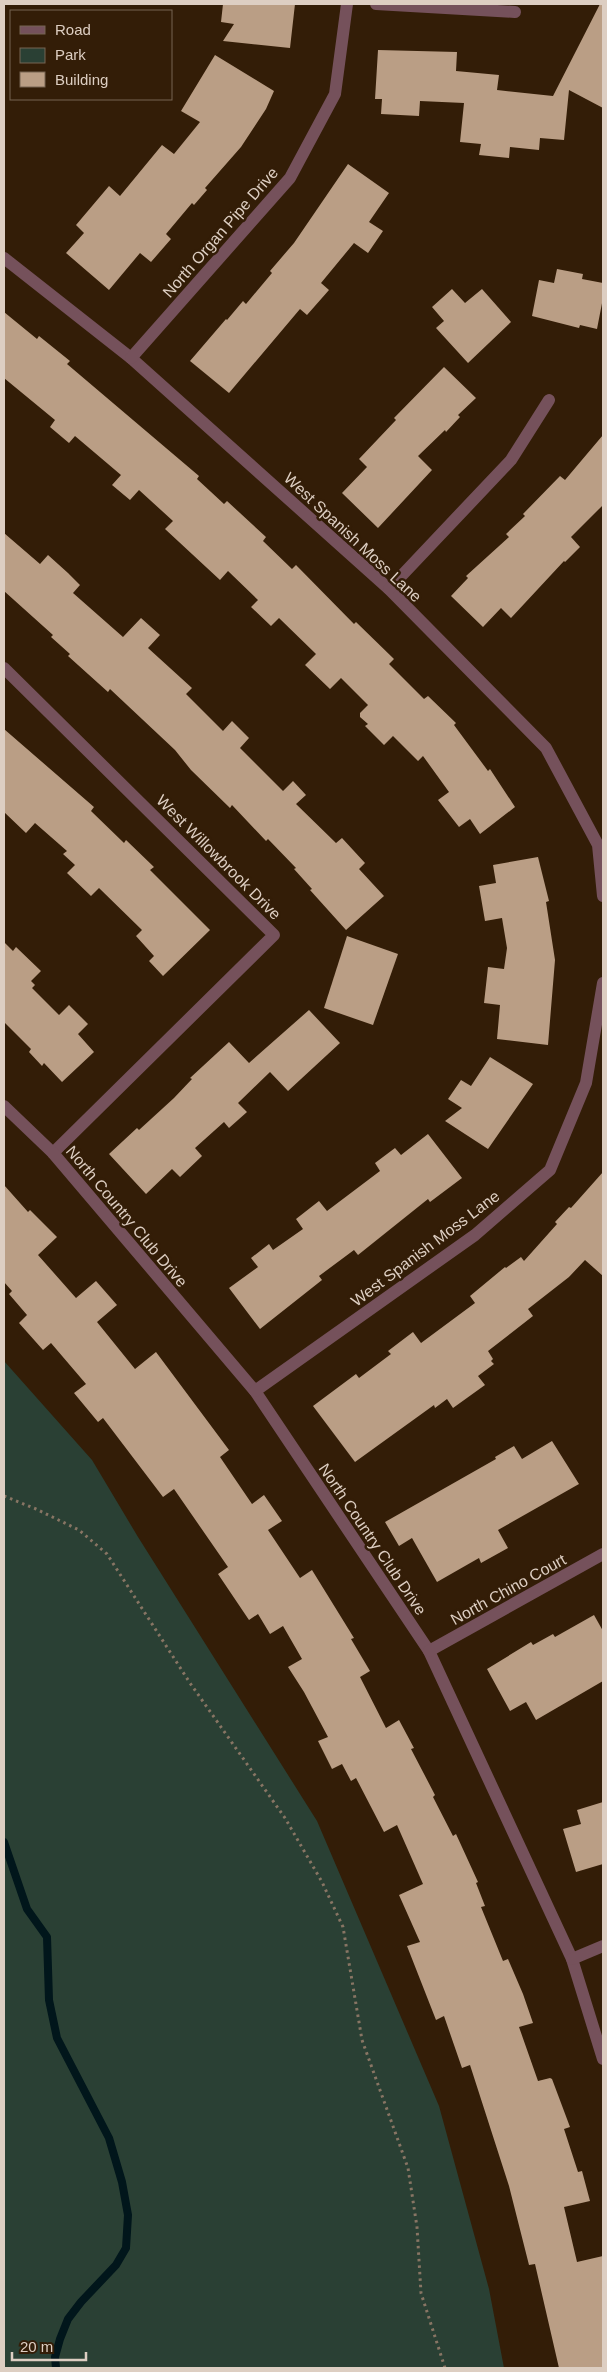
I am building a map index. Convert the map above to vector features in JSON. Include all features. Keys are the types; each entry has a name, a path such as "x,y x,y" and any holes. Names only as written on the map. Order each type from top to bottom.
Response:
{"street":[{"name":"North Organ Pipe Drive","path":"131,358 290,178 335,94 347,4"},
{"path":"376,4 515,12"},
{"name":"West Spanish Moss Lane","path":"4,258 131,358 389,589 546,748 598,845 603,896"},
{"path":"389,589 511,460 549,400"},
{"name":"West Willowbrook Drive","path":"4,668 274,935 53,1153"},
{"name":"West Spanish Moss Lane","path":"255,1391 475,1235 550,1170 586,1083 603,983"},
{"name":"North Country Club Drive","path":"4,1106 53,1153 255,1391 429,1652 572,1959 603,2059"},
{"name":"North Chino Court","path":"429,1652 603,1554"},
{"path":"572,1959 603,1946"}],"path":[{"path":"4,1496 79,1530 107,1554 190,1683 284,1818 322,1882 343,1926 362,2040 408,2168 417,2228 421,2293 446,2368"}],"green space":[{"path":"4,1361 92,1460 138,1537 317,1821 439,2106 489,2289 504,2368 4,2368"}],"building":[{"path":"223,4 295,4 290,48 223,41 234,24 221,22"},
{"path":"600,4 603,4 603,108 569,90 564,140 540,138 539,150 510,147 509,158 479,155 481,144 460,142 464,103 420,101 419,116 381,114 382,99 375,99 378,50 457,52 456,71 499,75 497,90 553,96"},
{"path":"215,55 274,91 266,109 241,147 205,188 207,190 194,205 192,203 166,234 171,239 151,262 140,253 109,290 66,253 84,233 76,225 109,186 120,196 162,145 174,154 200,122 181,111"},
{"path":"348,164 389,193 369,222 383,231 368,253 354,243 321,283 329,290 307,315 300,309 229,393 190,361 226,319 243,301 246,304 272,273 270,271 294,243"},
{"path":"557,269 583,274 582,279 603,283 603,298 597,329 580,325 579,328 532,316 539,280 554,283"},
{"path":"452,289 465,303 482,289 511,322 468,363 436,328 444,321 432,307"},
{"path":"4,312 37,339 39,336 70,361 67,364 199,476 197,479 224,504 227,501 266,537 263,541 292,569 296,565 354,624 356,622 394,659 389,664 424,699 428,696 456,723 454,725 488,771 490,769 515,807 480,834 470,819 459,827 438,800 449,792 423,756 418,761 393,736 384,745 365,726 368,724 360,717 360,713 368,705 341,678 330,689 305,665 316,654 279,618 271,626 251,607 258,600 228,571 220,580 165,529 173,521 139,490 130,500 112,485 121,475 75,436 69,443 50,427 55,420 4,378"},
{"path":"444,367 476,398 458,415 460,417 446,432 445,430 418,456 432,470 378,528 342,493 367,467 359,459 396,420 394,418"},
{"path":"603,435 603,505 571,537 580,547 564,561 511,618 501,608 483,627 451,596 468,578 466,576 509,537 506,534 525,516 523,514 560,476 565,480"},
{"path":"4,533 40,564 48,555 80,585 73,593 123,637 141,618 160,635 148,648 192,688 186,694 223,731 232,721 249,738 240,748 283,791 293,781 306,795 296,804 336,843 342,838 365,863 359,869 384,896 346,930 310,890 312,889 294,869 296,868 268,839 266,841 232,805 230,808 191,770 175,750 110,689 108,692 68,656 70,654 51,637 53,635 4,591"},
{"path":"4,729 94,807 91,811 124,843 126,840 154,867 150,870 210,930 163,976 149,961 154,956 136,936 142,930 99,888 91,896 67,873 75,865 63,854 67,851 35,823 26,833 4,812"},
{"path":"538,857 549,901 546,902 555,960 548,1045 497,1039 500,1005 484,1003 488,967 504,969 507,948 502,918 485,921 479,886 496,883 493,865"},
{"path":"347,936 398,954 373,1025 324,1008"},
{"path":"4,942 13,951 16,947 41,971 31,981 35,985 32,988 59,1015 69,1005 88,1024 78,1034 94,1052 62,1082 44,1063 42,1066 29,1052 31,1049 4,1022"},
{"path":"309,1010 340,1043 288,1091 270,1072 238,1103 247,1112 229,1128 224,1122 195,1148 202,1156 180,1177 172,1169 146,1194 109,1154 174,1098 192,1079 190,1078 229,1042 249,1063"},
{"path":"490,1057 533,1084 488,1149 445,1121 462,1108 448,1099 461,1080 471,1086"},
{"path":"428,1134 462,1178 430,1202 428,1199 358,1255 354,1250 319,1276 322,1280 260,1329 229,1288 258,1267 251,1258 269,1244 273,1250 303,1229 296,1219 319,1201 327,1211 380,1171 375,1163 395,1148 401,1155"},
{"path":"603,1172 603,1276 585,1260 569,1277 528,1309 533,1316 488,1351 494,1364 478,1376 485,1385 453,1408 447,1399 435,1408 434,1405 355,1462 313,1406 356,1374 359,1378 391,1354 388,1351 413,1332 421,1343 475,1303 470,1296 505,1267 521,1257 524,1261 557,1224 555,1222 569,1207 571,1208"},
{"path":"4,1185 28,1212 30,1210 57,1237 38,1255 76,1298 96,1281 117,1305 97,1322 135,1369 156,1352 229,1450 220,1457 252,1504 264,1495 282,1521 268,1530 300,1578 312,1570 354,1638 351,1639 370,1671 360,1677 386,1728 399,1720 414,1748 411,1749 435,1795 433,1797 453,1836 456,1834 478,1882 476,1883 485,1906 481,1907 503,1961 508,1959 523,1994 533,2023 519,2027 538,2081 552,2079 570,2127 564,2129 578,2172 582,2171 590,2201 564,2207 577,2262 603,2256 603,2368 559,2368 535,2264 529,2265 509,2186 470,2065 462,2068 444,2016 436,2020 407,1946 420,1942 399,1895 423,1884 397,1825 384,1832 356,1778 351,1781 342,1764 332,1769 318,1741 328,1737 288,1667 302,1659 283,1626 270,1634 258,1614 249,1620 218,1574 228,1567 174,1489 163,1497 103,1418 98,1422 74,1393 86,1384 51,1343 43,1350 19,1323 27,1315 9,1294 12,1291 4,1282"},
{"path":"552,1441 579,1484 498,1530 508,1548 481,1563 479,1558 437,1582 412,1538 399,1546 385,1522 496,1459 495,1457 514,1446 522,1459"},
{"path":"594,1615 603,1631 603,1681 536,1720 526,1702 510,1711 487,1669 531,1642 533,1645 553,1634 555,1637"},
{"path":"603,1802 603,1864 576,1872 563,1829 581,1824 577,1810"}],"waterway":[{"path":"4,1842 27,1909 47,1937 49,2000 57,2038 109,2138 122,2182 128,2215 126,2248 116,2265 81,2302 68,2319 55,2357 56,2368"}]}
